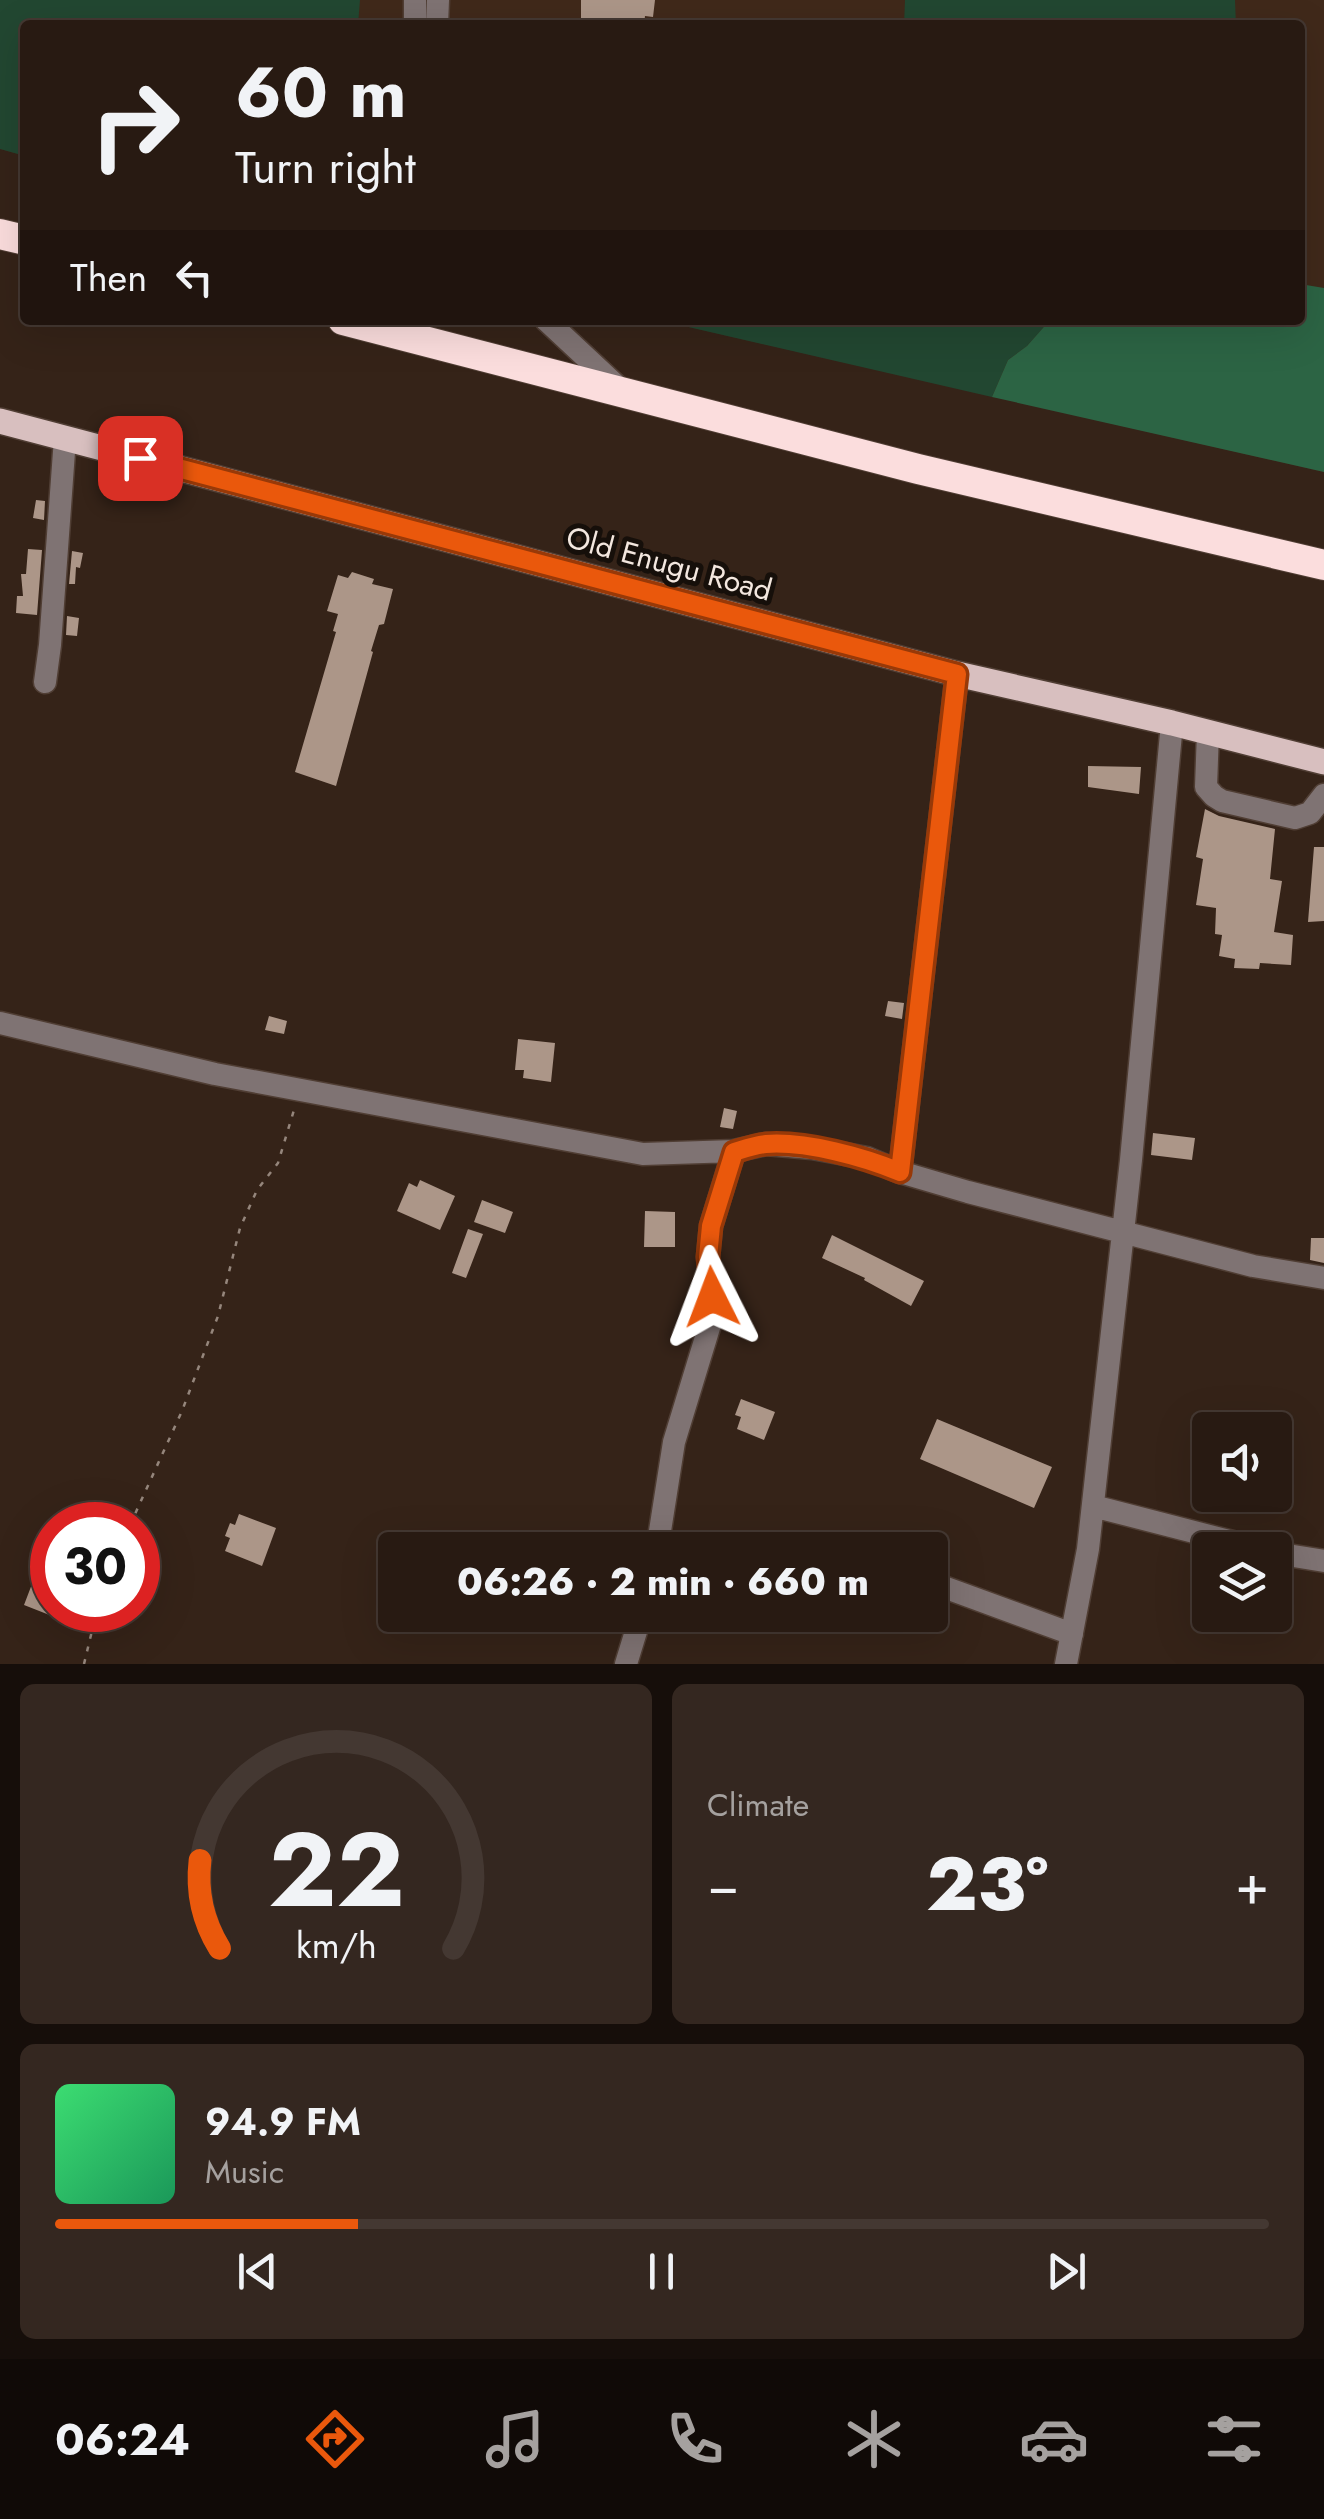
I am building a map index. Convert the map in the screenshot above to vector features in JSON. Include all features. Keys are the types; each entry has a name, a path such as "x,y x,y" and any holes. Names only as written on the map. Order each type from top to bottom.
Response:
{"highway":[{"path":"362,325 918,469 1324,565"}],"main road":[{"name":"Old Enugu Road","path":"0,422 957,674 1324,762"}],"street":[{"path":"551,325 622,392"},
{"path":"45,682 65,438"},
{"path":"900,1172 957,674"},
{"path":"1066,1664 1080,1600 1093,1506 1172,723"},
{"path":"1208,732 1206,786 1222,801 1295,818 1310,813 1324,795"},
{"path":"0,1023 216,1074 643,1154 734,1152 766,1144 867,1158 968,1192 1253,1266 1324,1278"},
{"path":"661,1532 674,1442 712,1322 708,1257 711,1226 734,1152"},
{"path":"1093,1506 1194,1532"},
{"path":"1292,1556 1324,1561"},
{"path":"948,1589 1072,1634"},
{"path":"626,1664 636,1632"}],"path":[{"path":"140,1502 182,1411 218,1316 240,1228 256,1190 278,1163 295,1106 292,1088"},
{"path":"84,1664 92,1632"}],"shaded area":[{"path":"0,0 1324,0 1324,472 680,325 1305,325 1305,20 20,20 20,155 0,149"}],"green space":[{"path":"0,0 360,0 358,20 20,20 20,155 0,149"},
{"path":"905,0 1235,0 1236,20 904,20"},
{"path":"1305,285 1324,288 1324,472 992,397 1008,360 1046,325 1305,325"},
{"path":"680,325 1046,325 1008,360 992,397"}],"building":[{"path":"581,0 655,0 653,17 645,16 645,20 581,20"},
{"path":"36,500 45,501 44,520 33,518"},
{"path":"28,549 42,550 37,615 16,613 17,596 23,596 21,574 26,574"},
{"path":"72,551 83,553 80,568 76,567 75,584 69,584"},
{"path":"352,572 374,579 372,584 393,589 384,624 379,625 371,651 336,786 295,772 336,632 333,631 338,614 327,611 338,575 348,578"},
{"path":"67,616 79,618 77,636 66,635"},
{"path":"1088,766 1141,767 1139,794 1088,787"},
{"path":"1205,809 1275,829 1270,879 1282,881 1274,932 1293,935 1291,965 1260,963 1259,969 1234,968 1235,959 1219,956 1222,935 1215,934 1216,908 1196,905 1203,859 1196,857"},
{"path":"1314,847 1324,847 1324,921 1308,922"},
{"path":"888,1001 904,1003 902,1019 885,1016"},
{"path":"269,1016 287,1021 284,1034 265,1030"},
{"path":"518,1039 555,1043 551,1082 523,1078 524,1070 515,1070"},
{"path":"724,1108 737,1111 733,1129 720,1127"},
{"path":"1153,1133 1195,1138 1192,1160 1151,1155"},
{"path":"420,1180 455,1196 440,1230 397,1211 409,1183 417,1187"},
{"path":"482,1200 513,1212 505,1233 474,1222"},
{"path":"645,1211 675,1212 675,1247 644,1247"},
{"path":"468,1229 483,1234 466,1278 452,1273"},
{"path":"832,1235 924,1281 911,1306 822,1258"},
{"path":"1311,1238 1324,1238 1324,1263 1310,1260"},
{"path":"741,1399 775,1412 764,1440 737,1429 741,1417 735,1415"},
{"path":"937,1419 1052,1467 1034,1508 920,1459"},
{"path":"239,1514 276,1528 262,1566 225,1551 230,1538 225,1536"}],"route":[{"path":"140,458 957,674 900,1172 867,1158 812,1148 766,1144 734,1152 711,1226 708,1257 712,1297"}]}
